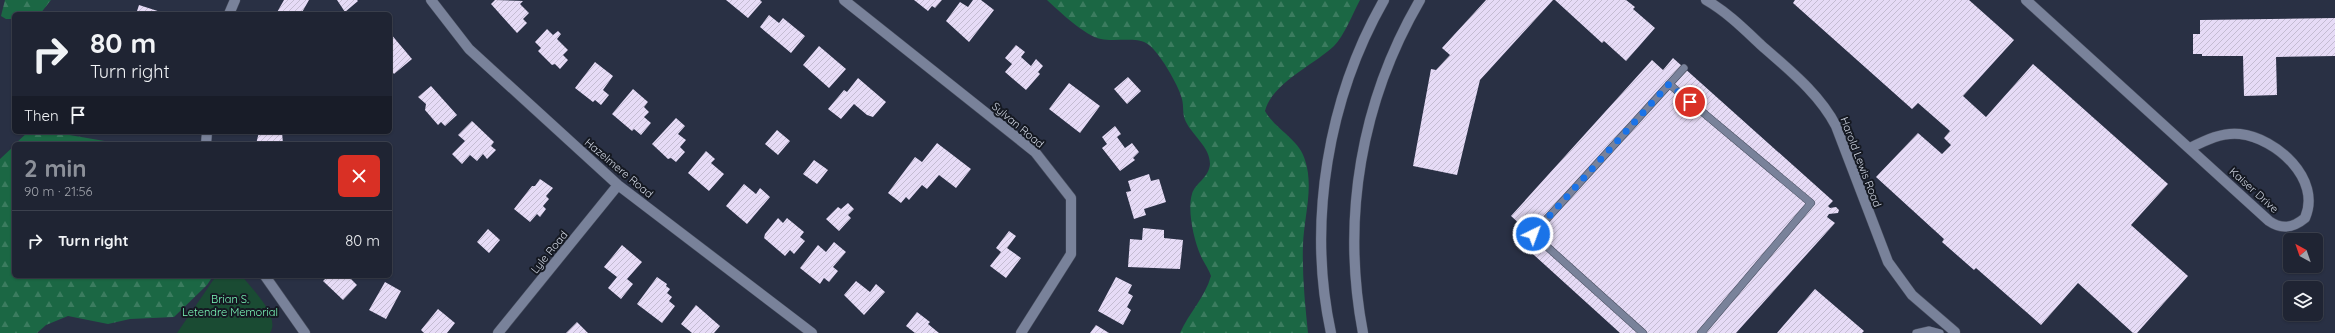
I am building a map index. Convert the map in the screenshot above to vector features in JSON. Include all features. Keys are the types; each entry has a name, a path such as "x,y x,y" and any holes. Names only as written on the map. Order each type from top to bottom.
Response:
{"street":[{"path":"230,12 235,0"},
{"name":"Hazelmere Road","path":"431,0 469,49 618,185 812,333"},
{"name":"Sylvan Road","path":"844,0 1035,152 1071,198 1071,254 1021,333"},
{"path":"1331,333 1325,296 1322,254 1323,204 1328,162 1348,82 1363,41 1384,0"},
{"path":"1363,333 1358,306 1355,259 1356,207 1361,161 1370,116 1382,79 1420,0"},
{"name":"Harold Lewis Road","path":"1706,0 1727,15 1798,78 1826,108 1836,126 1888,262 1912,295 1954,333"},
{"name":"Kaiser Drive","path":"2026,0 2190,148 2276,225 2292,227 2304,218 2309,199 2301,175 2286,155 2265,141 2240,134 2215,136 2190,148"},
{"name":"Lyle Road","path":"498,333 618,185"},
{"path":"266,278 305,333"}],"lane":[{"path":"1643,333 1533,234 1684,68"},
{"path":"1669,84 1811,203 1701,333"},
{"path":"1916,333 1928,330 1940,333"}],"green space":[{"path":"5,0 51,0 42,12 12,12 12,19 6,19 1,16"},
{"path":"1047,0 1360,0 1338,42 1326,53 1285,83 1269,101 1265,111 1269,117 1298,146 1308,170 1309,191 1303,256 1308,333 1180,333 1205,291 1211,276 1198,248 1192,225 1190,208 1192,194 1209,169 1210,164 1207,152 1186,122 1182,99 1172,77 1162,60 1151,47 1146,43 1136,40 1106,40 1095,37 1072,22"},
{"path":"26,134 64,134 110,142 17,142"},
{"path":"12,148 12,278 212,278 207,285 174,317 130,319 108,324 68,316 46,325 37,333 0,333 0,159"},
{"name":"Brian S. Letendre Memorial","path":"215,278 244,278 264,303 272,319 270,333 177,333"}],"building":[{"path":"284,0 309,0 302,12 277,12"},
{"path":"337,0 357,0 358,1 345,12"},
{"path":"495,0 523,1 520,4 529,13 523,19 527,23 517,33 491,4"},
{"path":"726,0 760,0 762,2 748,18"},
{"path":"914,0 942,0 935,8 932,6 928,11"},
{"path":"973,0 981,0 994,10 969,42 946,21 960,2 968,7"},
{"path":"1486,0 1553,0 1480,80 1457,175 1413,166 1431,69 1436,70 1450,55 1442,48"},
{"path":"1555,0 1626,0 1635,7 1633,9 1655,28 1626,61 1604,41 1602,43"},
{"path":"1795,0 1969,0 2014,40 1963,96 1986,117 2033,64 2168,184 2131,225 2188,276 2137,333 2133,333 2078,283 2041,325 1976,268 1974,270 1942,242 1944,239 1876,177 1918,133 1942,154 1951,145 1944,138 1950,131 1918,103 1912,109 1793,3"},
{"path":"139,5 161,12 137,12"},
{"path":"769,15 779,23 783,18 805,36 791,53 760,27"},
{"path":"2335,18 2335,56 2276,57 2277,95 2244,96 2243,56 2202,56 2202,54 2193,54 2193,34 2200,34 2200,20"},
{"path":"547,29 553,35 558,31 561,34 557,39 568,50 563,55 568,60 560,69 555,64 552,65 538,51 541,48 535,42"},
{"path":"392,35 412,59 394,74 392,72"},
{"path":"1016,45 1025,52 1021,57 1031,66 1036,59 1043,66 1038,72 1040,74 1026,90 1005,72 1012,64 1005,58"},
{"path":"819,46 846,69 829,88 803,65"},
{"path":"1673,58 1833,201 1828,206 1830,208 1836,207 1839,210 1838,213 1829,214 1827,217 1835,223 1736,333 1620,333 1513,236 1522,226 1511,216 1652,60 1663,70"},
{"path":"595,62 613,76 603,90 609,95 601,105 595,100 593,102 575,88"},
{"path":"1128,77 1141,91 1127,104 1114,89"},
{"path":"858,78 886,102 873,117 867,115 854,104 841,119 828,109 844,90 847,92"},
{"path":"1069,83 1100,106 1080,133 1049,109"},
{"path":"431,86 457,115 445,126 441,122 438,125 425,110 426,104 418,97"},
{"path":"633,89 648,102 644,107 649,112 644,117 651,123 641,135 634,129 632,131 612,114"},
{"path":"676,118 685,126 678,134 686,140 680,147 685,152 676,162 671,158 668,159 652,144"},
{"path":"472,121 494,142 491,146 496,150 487,159 483,154 477,161 470,155 462,164 452,154 465,141 458,135"},
{"path":"1115,126 1121,134 1117,137 1125,148 1132,143 1139,152 1133,158 1135,160 1120,171 1102,148 1107,144 1102,137"},
{"path":"777,130 790,141 778,155 765,144"},
{"path":"258,134 282,134 283,142 256,142"},
{"path":"937,143 971,169 956,188 939,175 927,189 922,185 909,200 906,197 901,203 888,193 915,157 922,162"},
{"path":"706,151 715,159 711,163 724,174 709,191 688,173"},
{"path":"814,160 828,170 817,184 803,174"},
{"path":"1149,174 1151,181 1159,179 1166,202 1144,209 1146,215 1134,219 1126,192 1131,191 1128,181"},
{"path":"540,179 553,188 546,196 549,199 543,206 546,209 540,217 537,214 530,222 514,209 532,186 535,186"},
{"path":"744,184 756,194 760,188 770,197 747,224 726,206"},
{"path":"848,203 854,209 848,215 851,218 839,231 826,219 838,207 841,209"},
{"path":"778,218 783,223 787,218 804,232 800,237 805,241 794,254 790,250 785,256 764,238 765,234"},
{"path":"1143,228 1164,230 1164,238 1183,240 1180,269 1128,267 1130,239 1142,240"},
{"path":"488,229 500,240 489,253 477,242"},
{"path":"1009,231 1016,236 1007,248 1021,258 1006,278 990,266 1001,252 996,248"},
{"path":"834,242 846,252 833,267 838,271 829,282 824,278 820,284 800,268 818,245 826,252"},
{"path":"622,245 642,262 627,279 633,284 621,299 608,288 617,277 604,267"},
{"path":"657,277 667,284 666,286 670,289 667,293 672,297 669,301 675,306 662,323 637,304"},
{"path":"1116,277 1132,285 1128,293 1133,296 1127,307 1131,310 1123,325 1098,311"},
{"path":"326,278 350,278 357,285 343,300 323,281"},
{"path":"856,281 870,292 876,284 885,292 864,315 844,295"},
{"path":"385,282 401,291 386,319 369,310"},
{"path":"1815,289 1864,331 1862,333 1777,333"},
{"path":"696,305 720,326 714,333 692,333 681,324"},
{"path":"438,309 455,323 447,333 424,333 421,330"},
{"path":"917,312 930,322 928,324 939,333 915,333 906,326"},
{"path":"577,322 588,333 566,333"},
{"path":"1096,325 1109,333 1090,333"}],"route":[{"path":"1533,234 1669,84 1690,102"}]}
